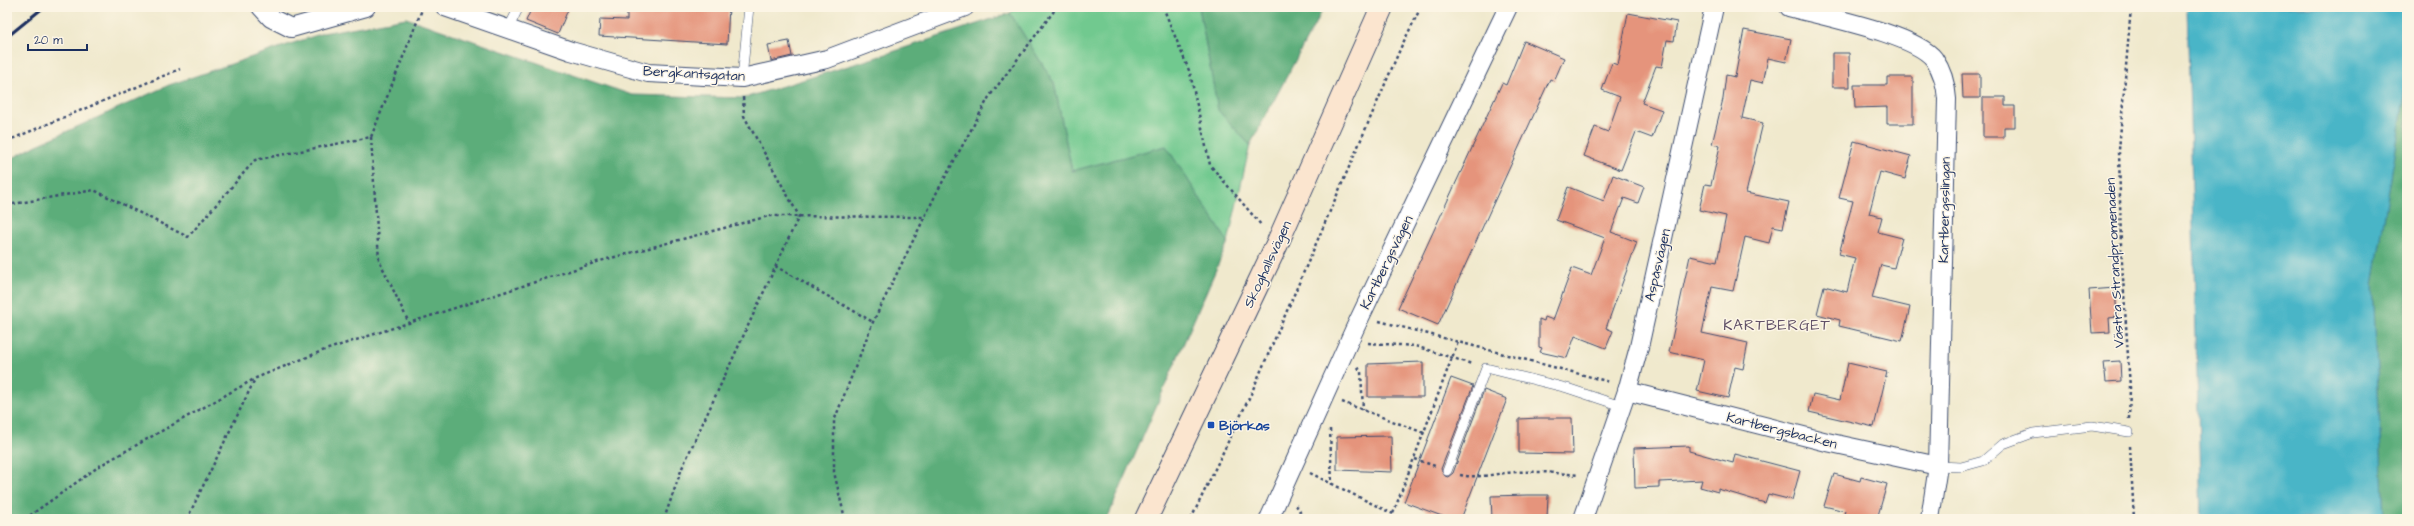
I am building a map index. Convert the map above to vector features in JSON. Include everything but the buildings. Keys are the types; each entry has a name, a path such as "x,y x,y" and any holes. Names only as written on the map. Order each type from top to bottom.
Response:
{"main road":[{"name":"Skoghallsvägen","path":"1146,519 1277,244 1382,7"}],"street":[{"path":"261,7 271,18 291,28 335,12 366,7"},
{"name":"Bergkantsgatan","path":"445,7 571,51 648,73 742,78 827,59 965,7"},
{"name":"Kartbergsvägen","path":"1270,519 1361,316 1508,7"},
{"name":"Aspåsvägen","path":"1583,519 1639,348 1714,7"},
{"name":"Kartbergsslingan","path":"1789,7 1895,37 1921,48 1933,58 1942,73 1947,99 1938,466 1930,519"},
{"name":"Kartbergsbacken","path":"1625,394 1827,442 1938,466"}],"lane":[{"path":"508,29 519,7"},
{"path":"742,78 749,7"},
{"path":"1448,471 1486,368 1567,388 1625,394"},
{"path":"1938,466 1961,467 1983,461 2003,444 2033,433 2092,426 2129,432"}],"path":[{"path":"409,323 379,260 371,137 423,7"},
{"path":"845,519 834,472 834,421 874,322 925,217 989,97 1057,7"},
{"path":"1163,7 1190,73 1210,165 1277,244"},
{"path":"1191,519 1251,394 1401,46 1420,7"},
{"name":"Västra Strandpromenaden","path":"2132,7 2118,150 2121,246 2130,388 2129,432 2134,519"},
{"path":"7,141 180,69"},
{"path":"742,78 744,116 799,216"},
{"path":"7,205 94,190 188,237 255,160 371,137"},
{"path":"25,519 101,465 256,378 322,351 600,261 768,216 925,217"},
{"path":"664,519 682,468 799,216"},
{"path":"775,266 874,322"},
{"path":"2407,309 2407,332"},
{"path":"1361,316 1458,342 1625,394"},
{"path":"1351,338 1371,344 1416,346 1486,368"},
{"path":"1391,519 1415,459 1458,342"},
{"path":"1341,360 1356,366 1361,372 1363,410"},
{"path":"188,519 256,378"},
{"path":"1325,395 1424,433"},
{"path":"1314,419 1330,429 1332,434 1332,485"},
{"path":"1415,459 1471,478 1507,472 1537,472 1596,479"},
{"path":"1294,463 1332,485 1393,514"}],"green space":[{"path":"1018,7 1199,7 1218,110 1250,145 1228,242 1166,146 1072,171 1054,83 1010,13"},
{"path":"1199,7 1324,7 1250,145 1218,110"},
{"path":"1010,13 1054,83 1072,171 1166,146 1228,242 1107,519 7,519 7,161 37,145 169,85 323,33 406,18 632,95 744,98 874,58"},
{"path":"2407,82 2407,519 2384,519 2373,285"}],"water":[{"path":"2187,7 2407,7 2407,82 2373,285 2384,519 2201,519"}],"railway":[{"path":"7,37 44,7"}],"place":[{"name":"Björkås","path":"1211,425"}],"district":[{"name":"KARTBERGET","path":"1777,325"}]}
